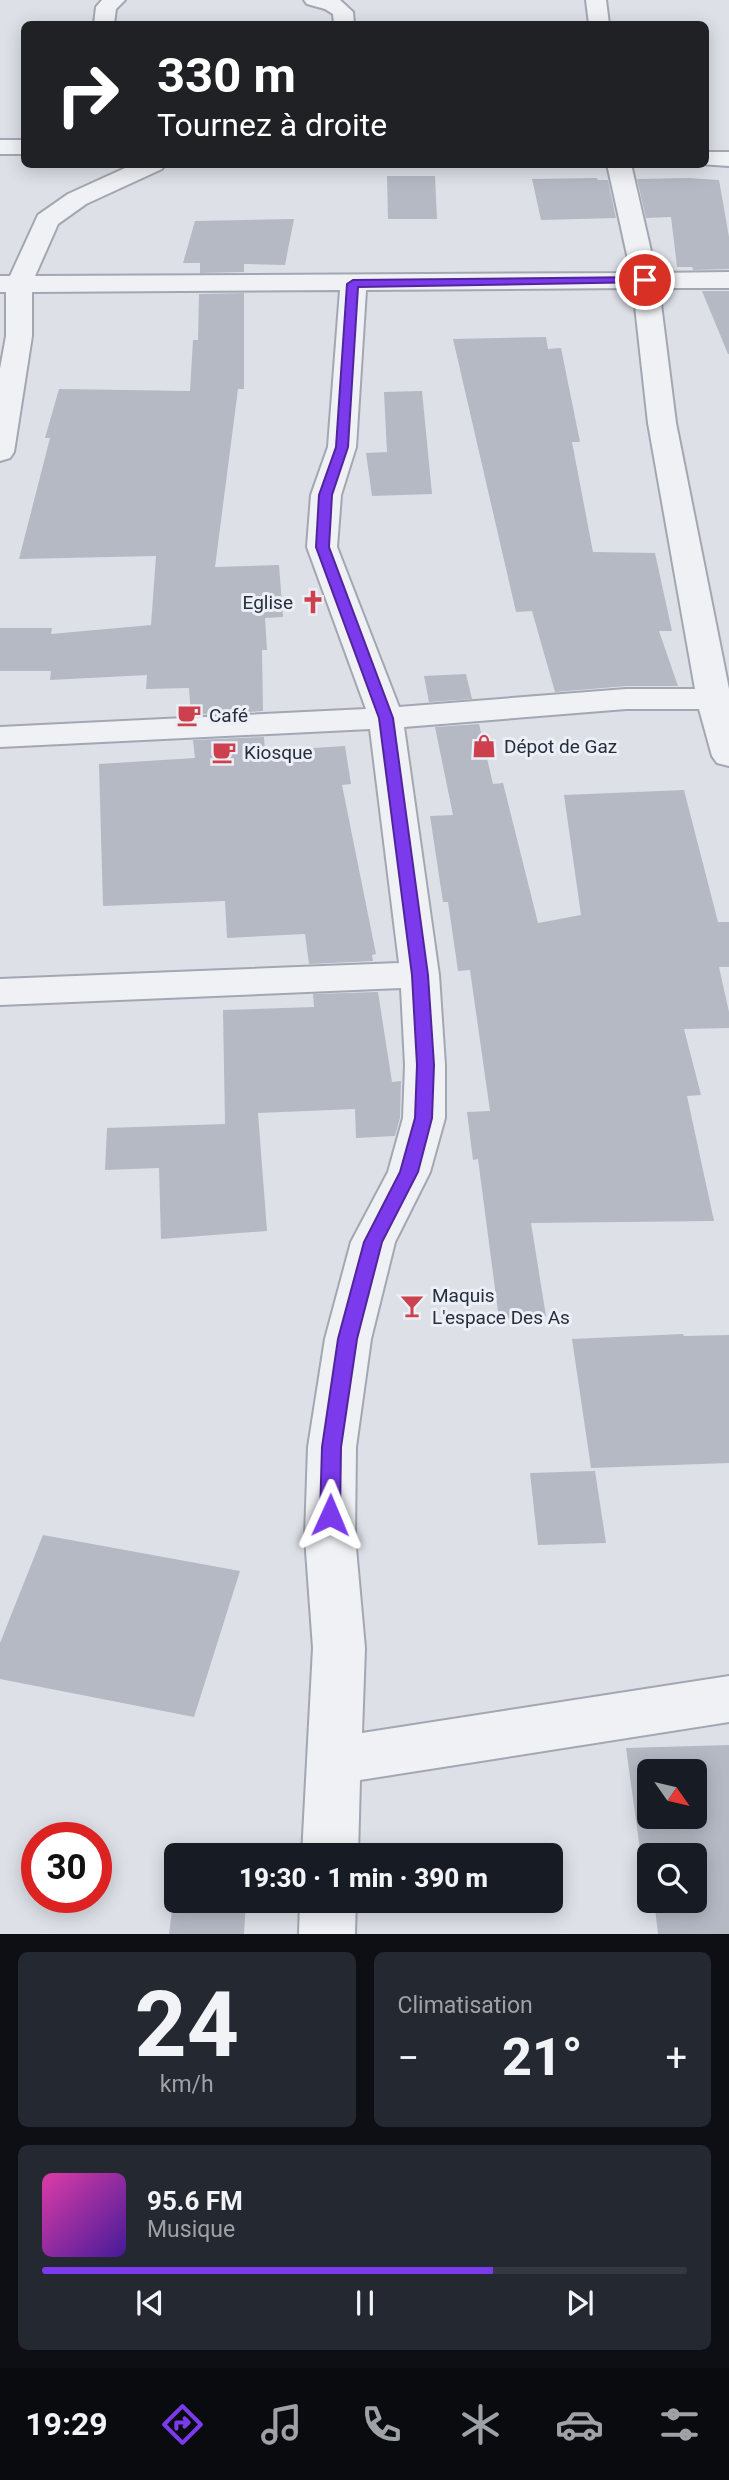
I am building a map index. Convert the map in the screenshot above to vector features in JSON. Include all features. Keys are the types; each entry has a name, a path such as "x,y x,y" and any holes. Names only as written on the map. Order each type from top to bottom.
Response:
{"street":[{"path":"104,21 106,7 115,0"},
{"path":"314,0 332,4 343,12 344,21"},
{"path":"596,0 599,21"},
{"path":"0,147 21,147"},
{"path":"709,159 729,159"},
{"path":"0,452 19,336 10,284 47,220 60,209 111,181 144,168"},
{"path":"620,168 645,280 662,423 721,699 729,756"},
{"path":"10,284 729,281"},
{"path":"330,1843 339,1648 330,1538 332,1447 348,1339 373,1242 409,1172 424,1118 425,1065 420,975 386,718 322,547 326,495 342,447 353,284"},
{"path":"0,737 386,718 626,699 721,699"},
{"path":"0,992 420,975"},
{"path":"333,1761 729,1699"},
{"path":"327,1934 328,1913"}],"building":[{"path":"387,176 435,176 437,219 388,219"},
{"path":"532,179 608,180 616,218 541,220"},
{"path":"637,179 719,180 729,237 729,269 693,270 692,267 677,267 671,217 646,218"},
{"path":"294,219 285,265 244,264 244,272 200,273 200,263 183,263 195,221"},
{"path":"702,291 729,291 729,354 728,354"},
{"path":"244,293 244,389 238,389 215,567 279,565 283,617 265,618 267,650 262,650 263,711 191,715 189,688 146,689 147,675 50,680 51,671 0,671 0,628 52,628 51,634 151,625 156,556 19,559 50,438 45,438 59,389 190,391 193,340 198,340 199,294"},
{"path":"546,337 548,349 561,348 580,442 572,442 593,552 655,553 672,631 659,631 678,686 626,686 555,692 532,611 516,612 453,339"},
{"path":"422,391 432,494 372,496 366,453 387,452 384,392"},
{"path":"466,674 472,699 429,702 424,676"},
{"path":"479,724 493,784 503,783 538,923 581,915 564,795 684,790 718,922 729,922 729,967 719,967 729,1012 729,1028 684,1029 701,1095 687,1096 714,1221 531,1223 546,1316 499,1319 478,1159 473,1160 467,1112 490,1111 470,970 458,971 448,902 443,902 430,816 453,815 435,727"},
{"path":"264,737 265,751 345,746 351,784 342,785 376,954 372,955 373,961 309,964 305,934 227,938 225,901 103,906 99,764 195,758 193,740"},
{"path":"378,992 392,1082 401,1081 400,1118 395,1136 356,1138 355,1109 258,1113 267,1231 161,1239 159,1168 105,1170 107,1128 225,1124 223,1010 314,1007 313,994"},
{"path":"683,1334 729,1335 729,1463 591,1468 572,1339"},
{"path":"595,1471 606,1543 538,1545 530,1473"},
{"path":"43,1535 240,1571 194,1717 0,1679 0,1643"},
{"path":"729,1745 729,1934 658,1934 656,1913 707,1913 707,1843 639,1843 637,1829 707,1829 707,1759 637,1759 637,1828 626,1748"},
{"path":"172,1913 245,1913 244,1934 169,1934"}],"place":[{"name":"Eglise","path":"313,602"},
{"name":"Café","path":"189,715"},
{"name":"Dépot de Gaz","path":"484,746"},
{"name":"Kiosque","path":"224,752"},
{"name":"Maquis L'espace Des As","path":"412,1306"}],"route":[{"path":"330,1515 332,1447 348,1339 373,1242 409,1172 424,1118 425,1065 420,975 386,718 322,547 326,495 342,447 353,284 645,280"}]}
